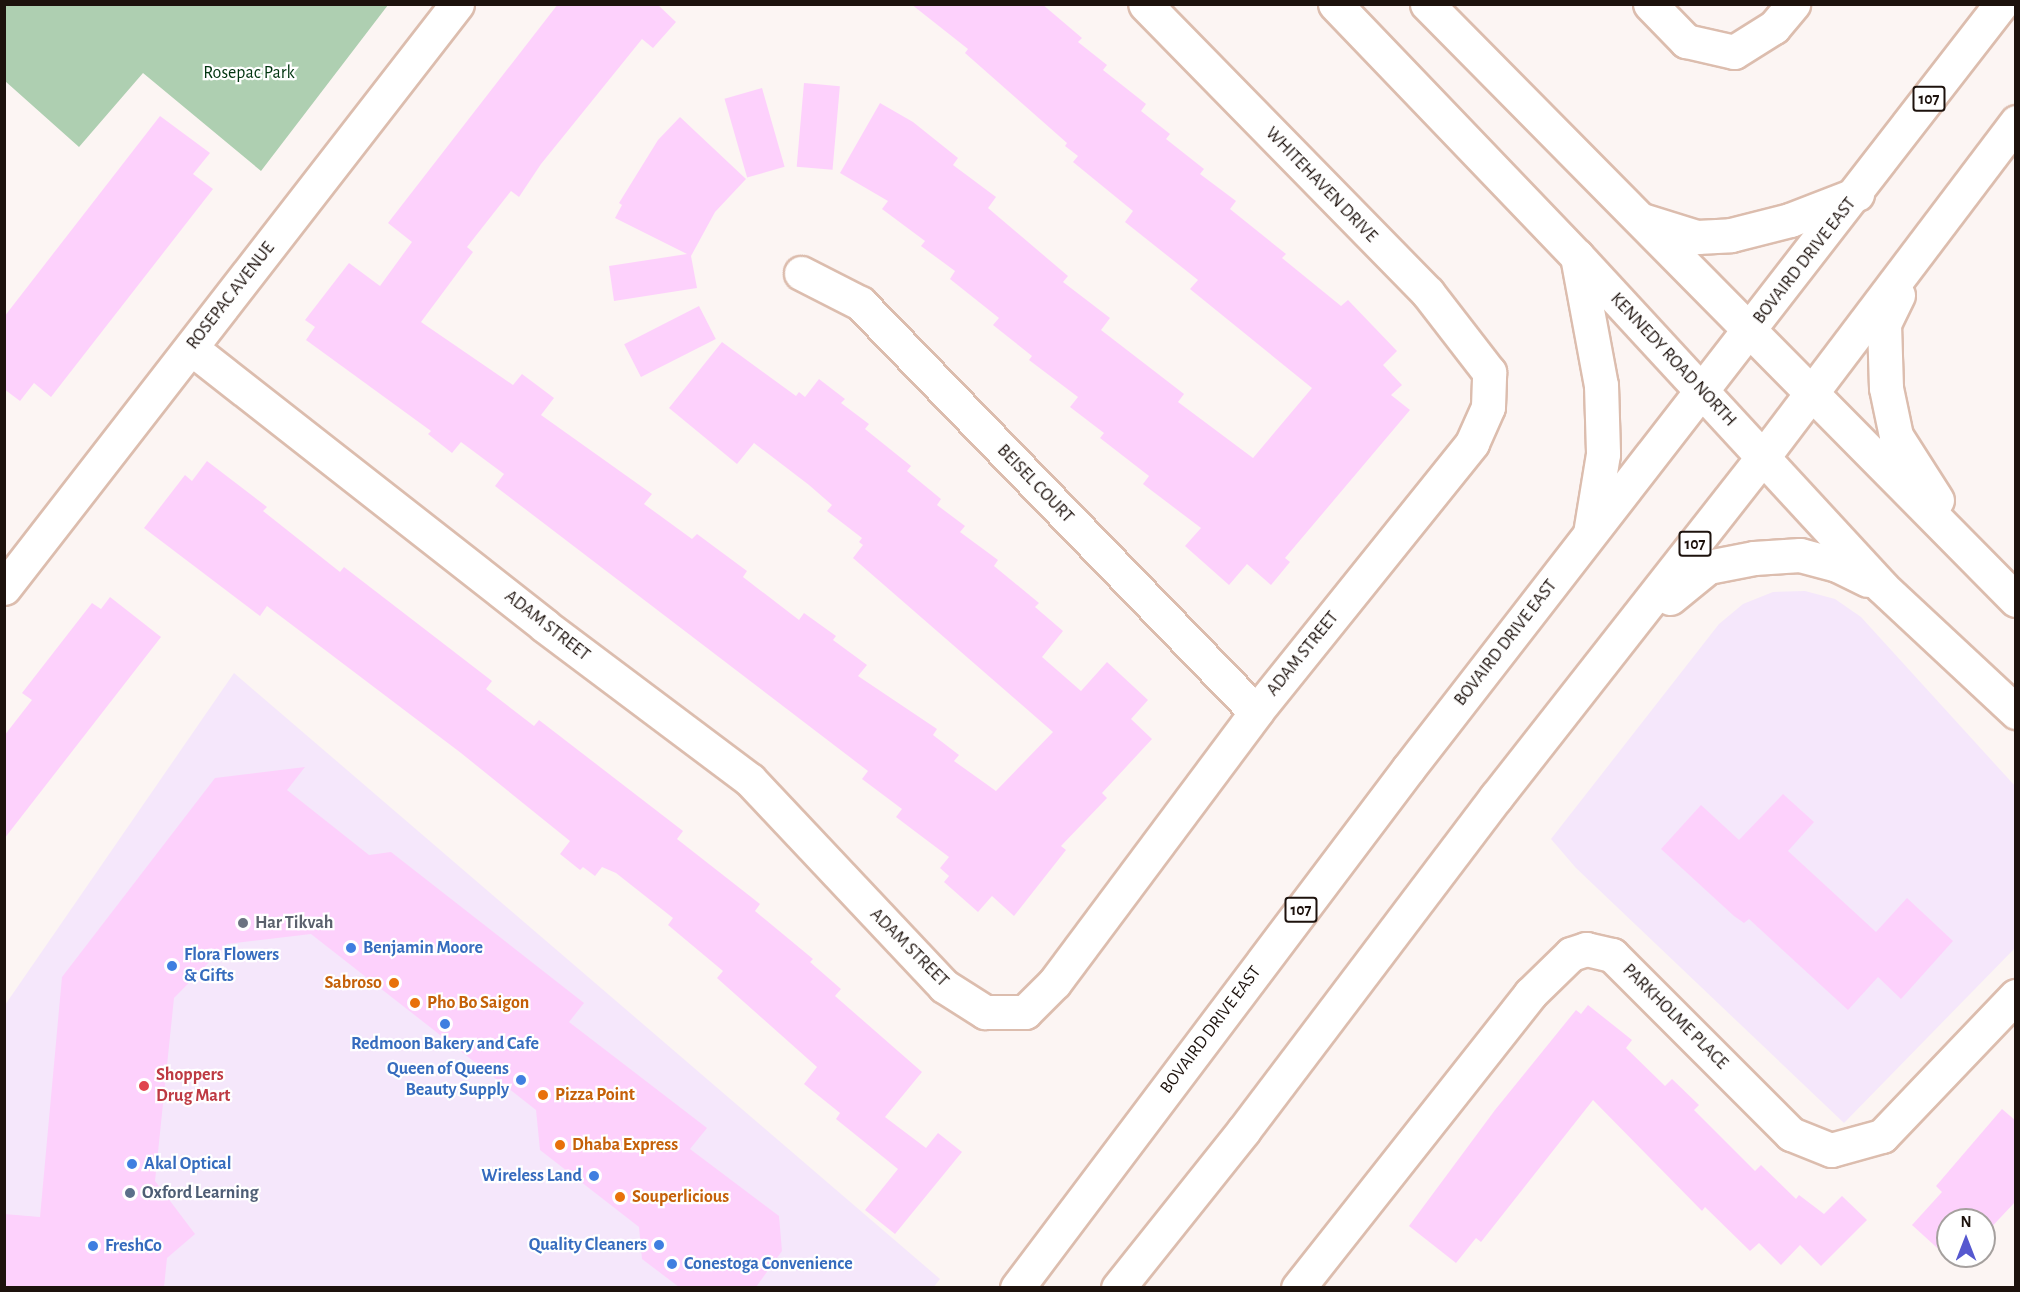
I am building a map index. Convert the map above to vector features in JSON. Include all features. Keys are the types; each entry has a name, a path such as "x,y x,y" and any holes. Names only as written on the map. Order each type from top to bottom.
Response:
{"main road":[{"name":"ROSEPAC AVENUE","path":"4,588 458,4"},
{"name":"WHITEHAVEN DRIVE","path":"1145,4 1428,293 1489,372"},
{"name":"KENNEDY ROAD NORTH","path":"1335,4 1577,256 1881,586 2016,712"},
{"path":"1427,4 2016,600"},
{"path":"1650,4 1686,41 1734,52 1774,27 1793,4"},
{"name":"BOVAIRD DRIVE EAST","path":"1017,1287 1408,769 1857,194 2001,4"},
{"name":"107","path":"1118,1287 1763,457 2016,122"},
{"path":"1638,218 1697,237 1731,235 1790,220 1857,194"},
{"path":"1577,256 1601,385 1603,454 1589,536"},
{"path":"1917,256 1884,324 1886,388 1896,436 1970,553"},
{"name":"BEISEL COURT","path":"801,273 860,303 1256,712"},
{"name":"ADAM STREET","path":"191,348 545,626 750,780 944,986 984,1011 1025,1012 1055,982 1256,712 1472,443 1488,407 1489,372"},
{"path":"1627,632 1708,567 1754,558 1800,555 1838,565 1881,586"},
{"name":"PARKHOLME PLACE","path":"1298,1287 1530,994 1571,954 1586,949 1612,955 1636,976 1791,1134 1831,1150 1882,1136 2016,996"}],"shaded area":[{"path":"1805,591 1835,599 1861,617 2015,786 2015,948 1844,1123 1576,868 1551,839 1719,624 1743,604 1773,592"},
{"path":"234,673 940,1279 933,1288 5,1288 5,1005"}],"green space":[{"name":"Rosepac Park","path":"5,4 388,5 261,171 143,73 79,147 5,81"}],"building":[{"path":"558,4 657,4 676,22 653,48 642,39 541,164 519,197 511,191 467,247 473,252 421,322 513,385 522,374 554,398 541,415 652,494 644,504 692,539 697,534 747,571 743,577 799,620 804,613 836,636 833,640 867,665 858,676 937,729 933,735 959,755 954,761 996,791 1053,732 853,558 863,545 859,542 862,538 827,511 832,505 809,485 754,443 737,464 669,408 722,342 796,396 799,392 805,397 819,379 845,399 841,403 869,424 865,429 911,466 907,471 941,499 937,505 965,526 960,532 998,560 994,566 1039,603 1035,607 1063,631 1042,657 1081,691 1107,662 1148,700 1131,719 1152,739 1102,793 1107,798 1061,846 1066,850 1014,916 992,896 978,912 944,882 949,876 940,868 949,857 896,817 902,809 862,779 868,771 495,486 504,474 461,442 452,453 428,434 431,431 306,340 315,327 305,320 349,263 380,286 412,242 388,223"},
{"path":"911,4 1042,4 1082,38 1078,42 1107,65 1103,70 1146,104 1141,111 1170,134 1166,139 1204,169 1200,174 1236,201 1230,209 1286,254 1282,258 1341,306 1348,300 1397,351 1383,365 1402,385 1391,395 1410,410 1285,558 1290,562 1271,585 1247,564 1229,585 1185,546 1201,528 1143,484 1149,476 1100,438 1104,433 1070,407 1078,397 1029,360 1032,356 993,325 999,318 950,279 955,271 921,246 925,241 882,209 888,201 840,173 880,103 913,122 958,158 953,165 996,197 988,208 1068,276 1063,282 1110,318 1101,330 1184,394 1178,402 1253,458 1312,388 1190,289 1198,280 1125,222 1133,211 1073,162 1078,156 1065,146 1067,143 965,53 968,49"},
{"path":"804,83 840,86 833,170 797,167"},
{"path":"762,88 785,167 747,178 725,99"},
{"path":"160,116 210,153 193,174 213,189 51,397 34,383 20,401 4,389 4,317"},
{"path":"680,117 746,179 715,212 691,256 697,288 614,301 609,266 687,254 615,218 622,205 619,203 658,140"},
{"path":"699,306 716,339 641,377 624,344"},
{"path":"207,461 267,507 263,511 340,572 344,567 492,681 486,689 534,726 539,720 683,831 677,839 760,904 755,911 813,959 810,962 841,989 835,996 922,1072 885,1117 926,1148 938,1133 962,1152 895,1234 865,1210 898,1169 836,1119 840,1113 804,1084 817,1067 717,978 723,971 668,925 673,918 616,873 602,867 595,876 583,867 580,870 560,854 570,841 461,753 267,606 260,616 144,528 185,475 192,481"},
{"path":"110,597 161,637 4,839 4,736 32,700 22,693 92,603 101,609"},
{"path":"305,767 287,790 369,855 391,852 584,1003 569,1022 707,1128 690,1149 779,1216 782,1251 756,1287 679,1287 642,1259 639,1227 540,1150 536,1110 311,934 227,944 174,998 155,1181 195,1234 167,1258 164,1287 4,1287 4,1214 40,1217 62,977 215,778"},
{"path":"1783,794 1814,822 1788,851 1876,932 1907,898 1953,941 1901,999 1878,977 1848,1010 1749,919 1744,923 1734,916 1661,849 1701,805 1739,840"},
{"path":"1588,1005 1632,1040 1626,1048 1665,1086 1672,1079 1699,1105 1694,1110 1755,1171 1761,1165 1796,1199 1799,1195 1824,1214 1842,1196 1867,1220 1821,1266 1800,1245 1781,1265 1759,1243 1750,1251 1705,1207 1702,1211 1593,1100 1481,1242 1476,1238 1456,1263 1409,1226 1495,1110 1576,1010 1581,1014"},
{"path":"2002,1109 2016,1121 2016,1201 1996,1222 1996,1208 1936,1208 1936,1247 1912,1225 1942,1192 1936,1186"}],"place":[{"name":"Har Tikvah","path":"243,923"},
{"name":"Benjamin Moore","path":"351,948"},
{"name":"Flora Flowers & Gifts","path":"172,966"},
{"name":"Sabroso","path":"394,983"},
{"name":"Pho Bo Saigon","path":"415,1003"},
{"name":"Redmoon Bakery and Cafe","path":"445,1024"},
{"name":"Queen of Queens Beauty Supply","path":"521,1080"},
{"name":"Shoppers Drug Mart","path":"144,1086"},
{"name":"Pizza Point","path":"543,1095"},
{"name":"Dhaba Express","path":"560,1145"},
{"name":"Akal Optical","path":"132,1164"},
{"name":"Wireless Land","path":"594,1176"},
{"name":"Oxford Learning","path":"130,1193"},
{"name":"Souperlicious","path":"620,1197"},
{"name":"Quality Cleaners","path":"659,1245"},
{"name":"FreshCo","path":"93,1246"},
{"name":"Conestoga Convenience","path":"672,1264"}]}
